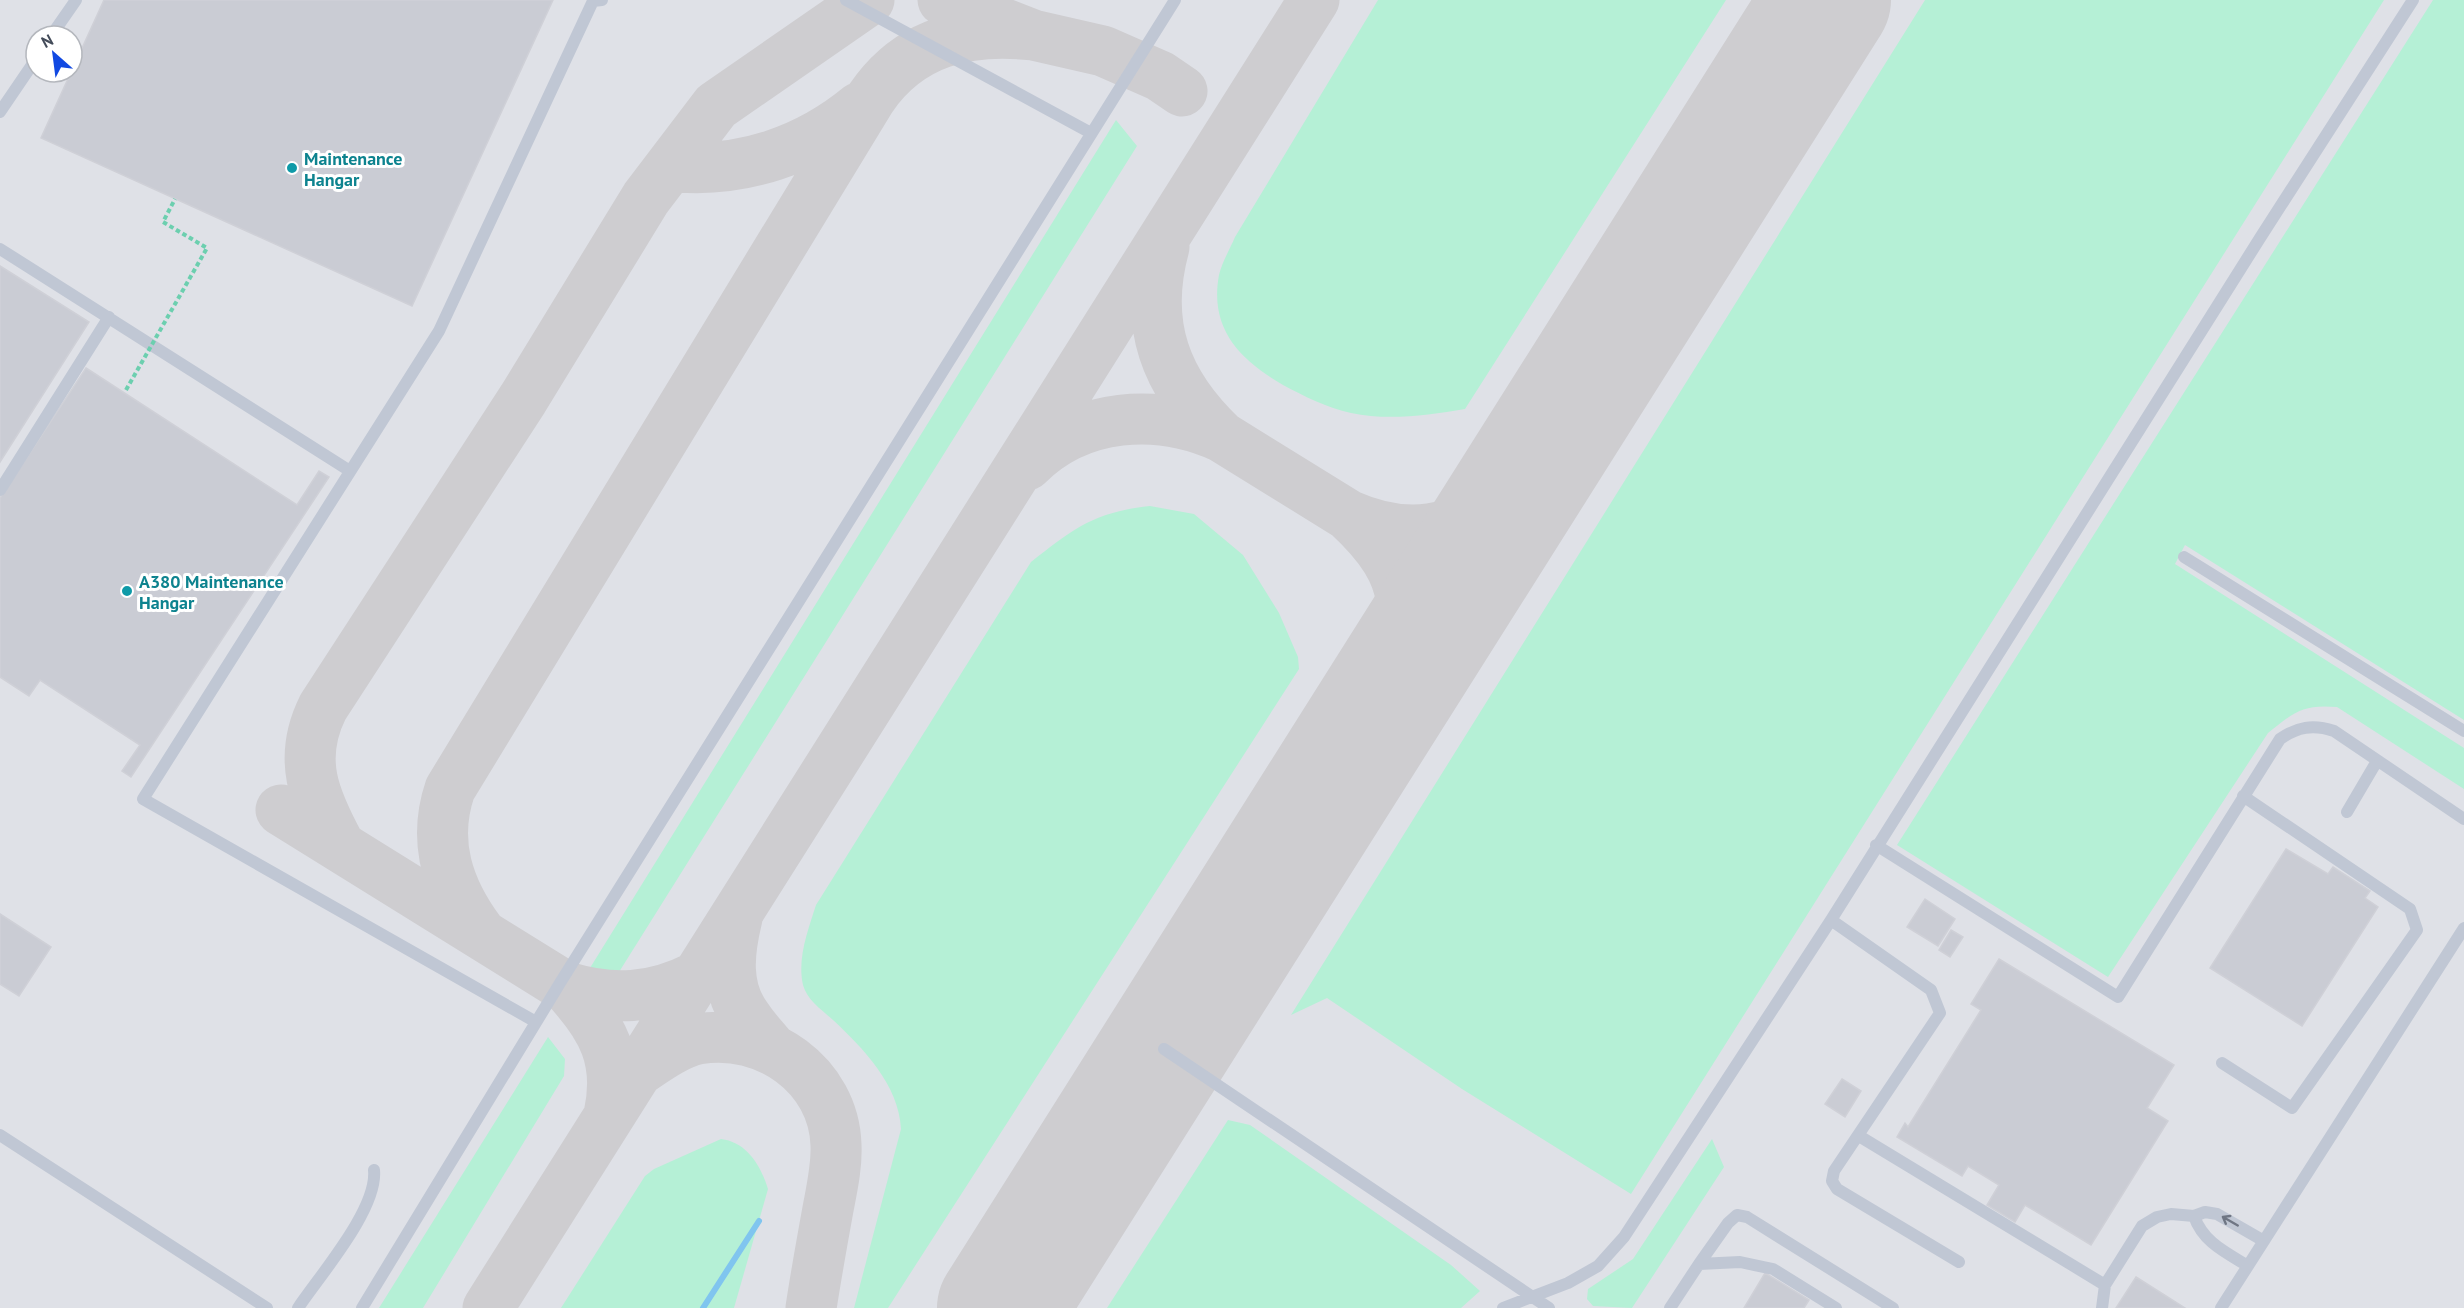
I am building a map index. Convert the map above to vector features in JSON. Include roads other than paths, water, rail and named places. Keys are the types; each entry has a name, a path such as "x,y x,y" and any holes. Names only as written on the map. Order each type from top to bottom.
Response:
{"lane":[{"path":"59,24 75,0"},
{"path":"536,1022 143,799 439,331 593,1 602,0"},
{"path":"846,0 1091,133"},
{"path":"362,1308 536,1022 1175,0"},
{"path":"1503,1308 1568,1282 1598,1266 1624,1237 1831,920 1876,845 2413,0"},
{"path":"0,112 24,77"},
{"path":"0,249 350,471"},
{"path":"0,490 109,317"},
{"path":"2184,557 2464,731"},
{"path":"1876,845 2118,997 2280,739 2291,731 2318,726 2334,731 2464,819"},
{"path":"2347,812 2377,761"},
{"path":"2222,1063 2292,1108 2417,930 2410,909 2244,796"},
{"path":"1831,920 1931,990 1940,1013 1834,1171 1832,1180 1837,1189 1959,1262"},
{"path":"2221,1308 2464,928"},
{"path":"1164,1049 1548,1308"},
{"path":"0,1135 267,1308"},
{"path":"1859,1136 2105,1286"},
{"path":"297,1308 366,1210 372,1194 374,1170"},
{"path":"2102,1308 2105,1286 2142,1226 2157,1217 2171,1214 2194,1216 2205,1212 2217,1214 2264,1241"},
{"path":"1670,1308 1728,1222 1737,1215 1747,1217 1893,1308"},
{"path":"2194,1216 2198,1228 2207,1240 2248,1266"},
{"path":"1700,1264 1740,1262 1773,1269 1836,1308"}],"waterway":[{"path":"703,1308 759,1221"}],"place":[{"name":"Maintenance Hangar","path":"292,168"},
{"name":"A380 Maintenance Hangar","path":"127,591"}]}
